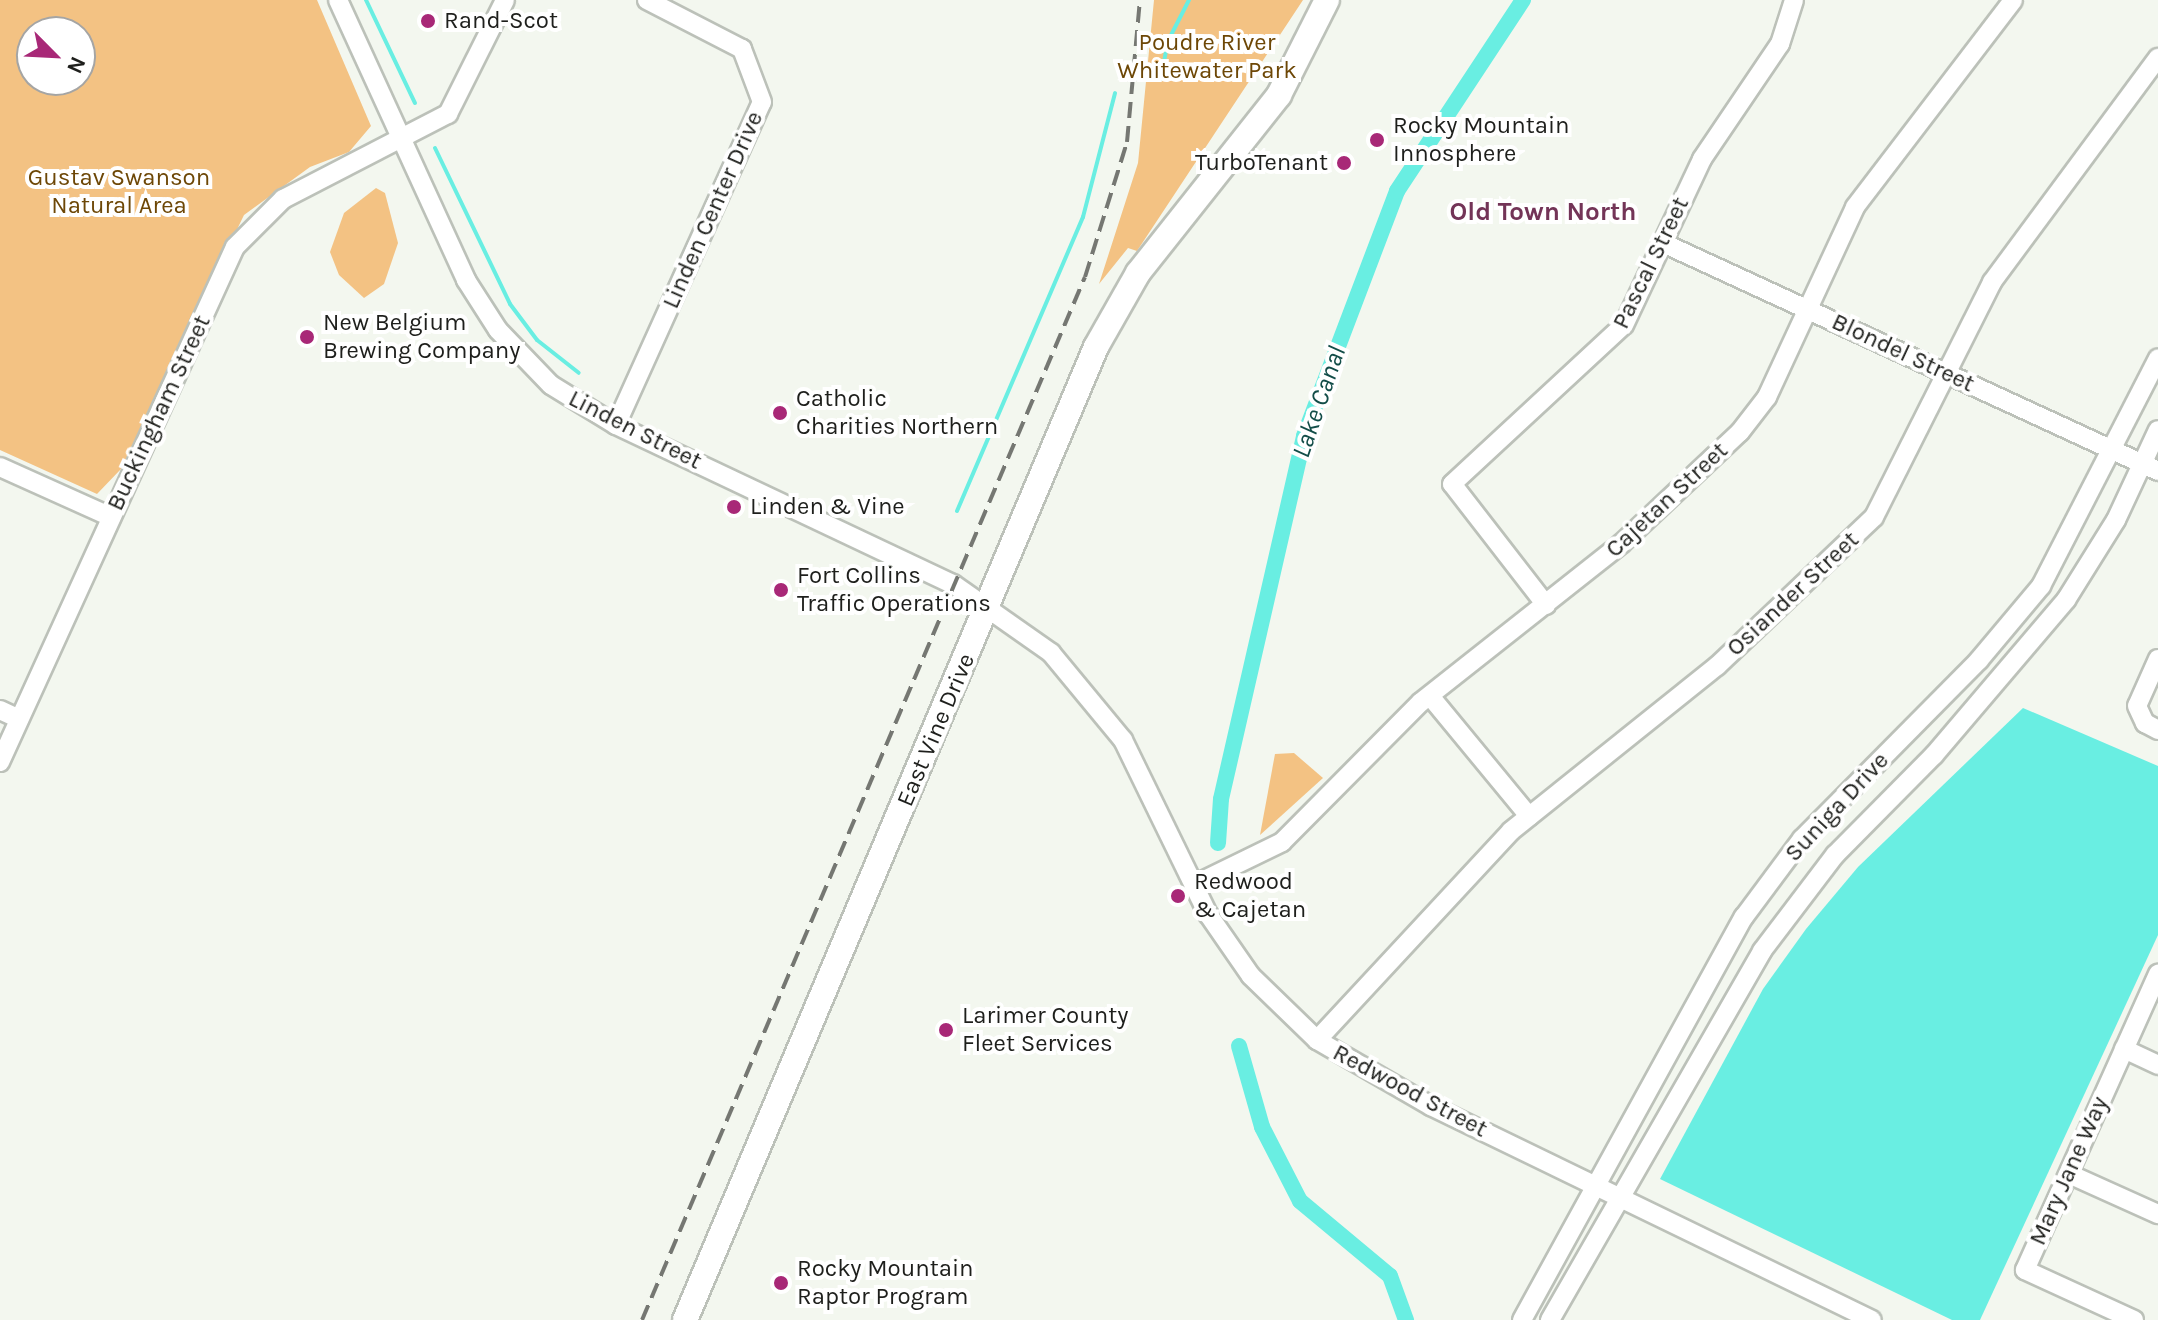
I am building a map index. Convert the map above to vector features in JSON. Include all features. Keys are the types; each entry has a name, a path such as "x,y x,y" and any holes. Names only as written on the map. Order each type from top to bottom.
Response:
{"main road":[{"name":"East Vine Drive","path":"685,1320 1119,303 1254,131 1327,0"}],"street":[{"name":"Linden Street","path":"338,0 466,280 498,330 551,385 616,425 988,607"},
{"path":"403,142 431,129 455,104 505,0"},
{"name":"Linden Center Drive","path":"616,425 762,102 742,49 647,0"},
{"name":"Pascal Street","path":"1546,605 1452,484 1613,340 1716,133 1780,44 1794,0"},
{"name":"Cajetan Street","path":"1194,885 1282,842 1430,696 1546,605 1753,418 1855,207 2013,0"},
{"name":"Osiander Street","path":"1317,1040 1529,816 1717,666 1874,517 1992,282 2158,58"},
{"name":"Buckingham Street","path":"0,762 111,517 249,229 283,199 403,142"},
{"name":"Blondel Street","path":"1663,243 2150,467"},
{"name":"Suniga Drive","path":"1522,1320 1593,1184 1744,917 1802,839 1979,660 2041,586 2116,451 2158,358"},
{"name":"Suniga Drive","path":"1550,1320 1762,951 1835,855 1986,697 2066,600 2150,467 2158,430"},
{"path":"0,467 111,517"},
{"name":"Redwood Street","path":"988,607 1051,653 1098,701 1148,785 1194,885 1251,976 1317,1040 1431,1106 1872,1320"},
{"path":"2158,659 2144,683 2137,706 2145,723 2158,730"},
{"path":"1430,696 1529,816"},
{"path":"0,710 19,719"},
{"name":"Mary Jane Way","path":"2134,1320 2025,1270 2158,974"},
{"path":"2124,1049 2158,1065"},
{"path":"2069,1174 2158,1214"}],"green space":[{"name":"Gustav Swanson Natural Area","path":"0,0 317,0 371,126 349,152 310,167 244,215 121,469 97,494 0,450"},
{"name":"Poudre River Whitewater Park","path":"1154,0 1303,0 1137,251 1128,248 1099,284 1138,163"},
{"path":"376,188 385,193 398,243 384,284 364,298 339,275 330,252 344,213"},
{"path":"1294,753 1323,778 1260,835 1275,754"}],"water":[{"path":"2023,708 2158,766 2158,935 1980,1320 1952,1320 1660,1179 1763,989 1806,929 1858,867"}],"waterway":[{"path":"366,0 415,103"},
{"path":"1161,79 1168,41 1189,0"},
{"name":"Lake Canal","path":"1218,843 1221,799 1304,436 1397,191 1523,0"},
{"path":"957,511 1083,217 1115,93"},
{"path":"435,148 510,304 537,340 579,373"},
{"name":"Lake Canal","path":"1239,1046 1262,1127 1300,1201 1390,1276 1406,1320"}],"railway":[{"path":"642,1320 1085,277 1127,142 1140,0"}],"place":[{"name":"Rand-Scot","path":"428,21"},
{"name":"Rocky Mountain Innosphere","path":"1377,140"},
{"name":"TurboTenant","path":"1344,163"},
{"name":"New Belgium Brewing Company","path":"307,337"},
{"name":"Catholic Charities Northern","path":"780,413"},
{"name":"Linden & Vine","path":"734,507"},
{"name":"Fort Collins Traffic Operations","path":"781,590"},
{"name":"Redwood & Cajetan","path":"1178,896"},
{"name":"Larimer County Fleet Services","path":"946,1030"},
{"name":"Rocky Mountain Raptor Program","path":"781,1283"}],"district":[{"name":"Old Town North","path":"1543,212"}]}
